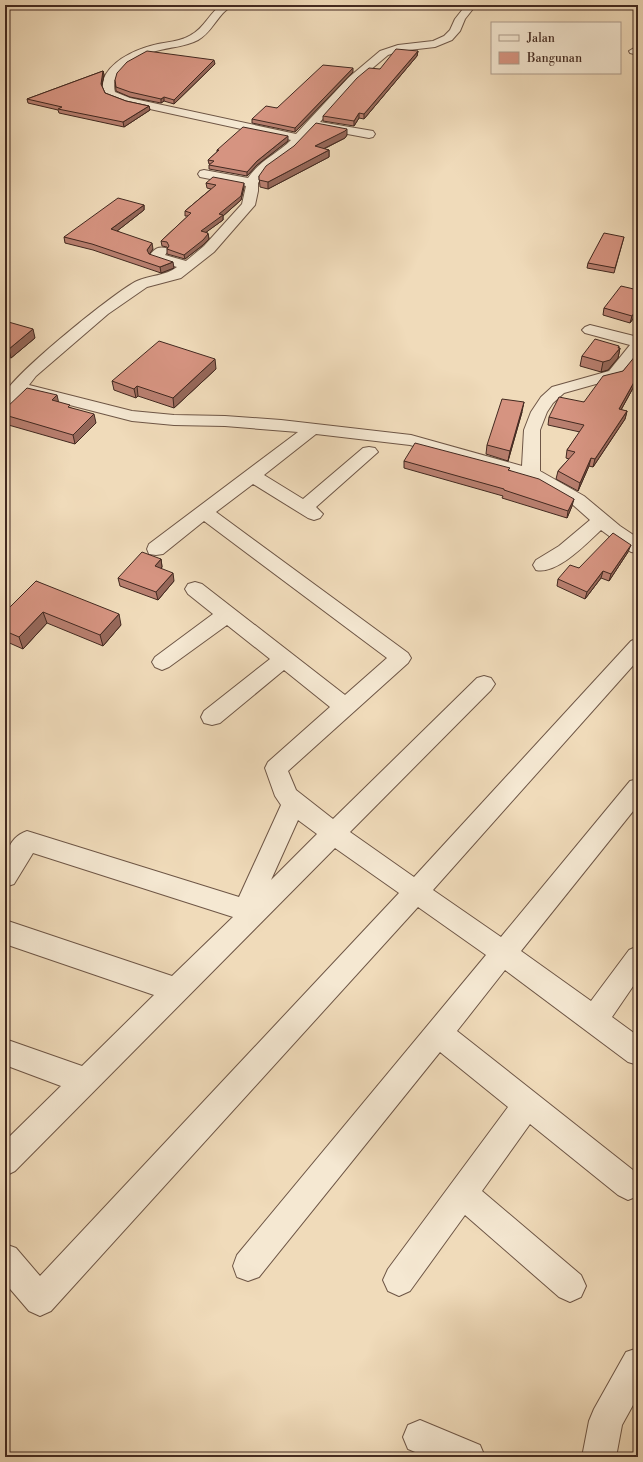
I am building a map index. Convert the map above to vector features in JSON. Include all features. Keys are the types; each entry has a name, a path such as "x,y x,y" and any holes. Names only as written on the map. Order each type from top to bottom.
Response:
{"street":[{"path":"227,5 223,7 200,34 192,39 151,49 135,55 113,70 107,88 110,94 127,101 300,138"},
{"path":"5,404 30,372 103,311 142,284 176,275 214,243 248,204 252,191 252,183 260,170 269,162 289,149 352,80 384,53 398,48 435,44 448,38 455,31 460,19 472,5"},
{"path":"313,124 339,134 368,134"},
{"path":"204,174 252,183"},
{"path":"161,251 156,256 187,266"},
{"path":"590,330 638,342"},
{"path":"531,474 532,430 539,412 547,400 558,390 615,374 638,345"},
{"path":"19,387 132,416 174,420 225,421 281,425 411,440 531,474 578,500 613,530 638,547"},
{"path":"156,549 309,432"},
{"path":"252,476 309,511 369,452"},
{"path":"204,512 401,658 276,768 286,796 334,834 503,953 638,1052"},
{"path":"542,565 552,560 589,532 601,520"},
{"path":"195,589 345,707"},
{"path":"162,662 227,614"},
{"path":"5,1259 40,1300 416,892 638,646"},
{"path":"212,717 284,658"},
{"path":"5,1161 86,1082 176,990 250,911 334,834 484,684"},
{"path":"248,1266 638,788"},
{"path":"250,911 294,803"},
{"path":"5,876 27,841 250,911"},
{"path":"5,932 176,990"},
{"path":"594,1019 638,958"},
{"path":"438,1033 628,1185"},
{"path":"5,1052 86,1082"},
{"path":"399,1280 527,1104"},
{"path":"462,1193 570,1286"},
{"path":"599,1457 606,1420 638,1364"},
{"path":"420,1437 468,1457"}],"building":[{"path":"396,49 418,51 364,114 359,113 354,121 323,116 357,78 369,68 380,69"},
{"path":"147,51 214,60 174,100 164,97 161,99 130,92 116,87 115,80 117,73 127,62"},
{"path":"323,65 353,68 295,128 252,119 266,106 277,108"},
{"path":"103,71 101,84 105,93 126,101 149,106 123,122 58,109 62,107 27,99"},
{"path":"316,123 347,129 315,146 329,150 268,182 259,180 259,176 266,166 294,146"},
{"path":"243,127 288,136 257,161 247,172 209,165 214,161 208,160"},
{"path":"213,177 244,183 241,196 219,214 223,215 201,231 208,234 203,240 184,255 167,249 169,246 167,242 161,241 191,213 185,211 216,185 206,183"},
{"path":"118,198 144,205 111,229 152,243 147,250 149,254 173,262 160,267 92,244 64,237"},
{"path":"604,233 624,237 615,268 588,263"},
{"path":"621,286 638,290 638,307 632,316 604,308"},
{"path":"5,321 33,329 9,349 5,348"},
{"path":"595,339 619,346 618,348 620,348 610,360 603,362 582,356"},
{"path":"159,341 215,359 173,398 137,386 134,389 112,381"},
{"path":"636,355 638,355 638,375 619,409 627,411 595,459 591,458 580,483 558,471 575,452 567,450 584,425 549,417 559,397 584,402 603,376 623,371"},
{"path":"27,388 57,395 52,400 70,405 68,407 94,414 73,435 5,415 5,409"},
{"path":"502,399 524,402 510,451 487,445"},
{"path":"415,443 510,468 508,470 539,479 574,499 568,511 504,489 404,461"},
{"path":"613,533 631,545 611,574 603,571 587,592 558,579 570,565 579,568"},
{"path":"142,552 161,559 155,566 173,573 156,592 118,578"},
{"path":"36,581 119,614 100,635 43,612 19,637 5,631 5,612"}]}
